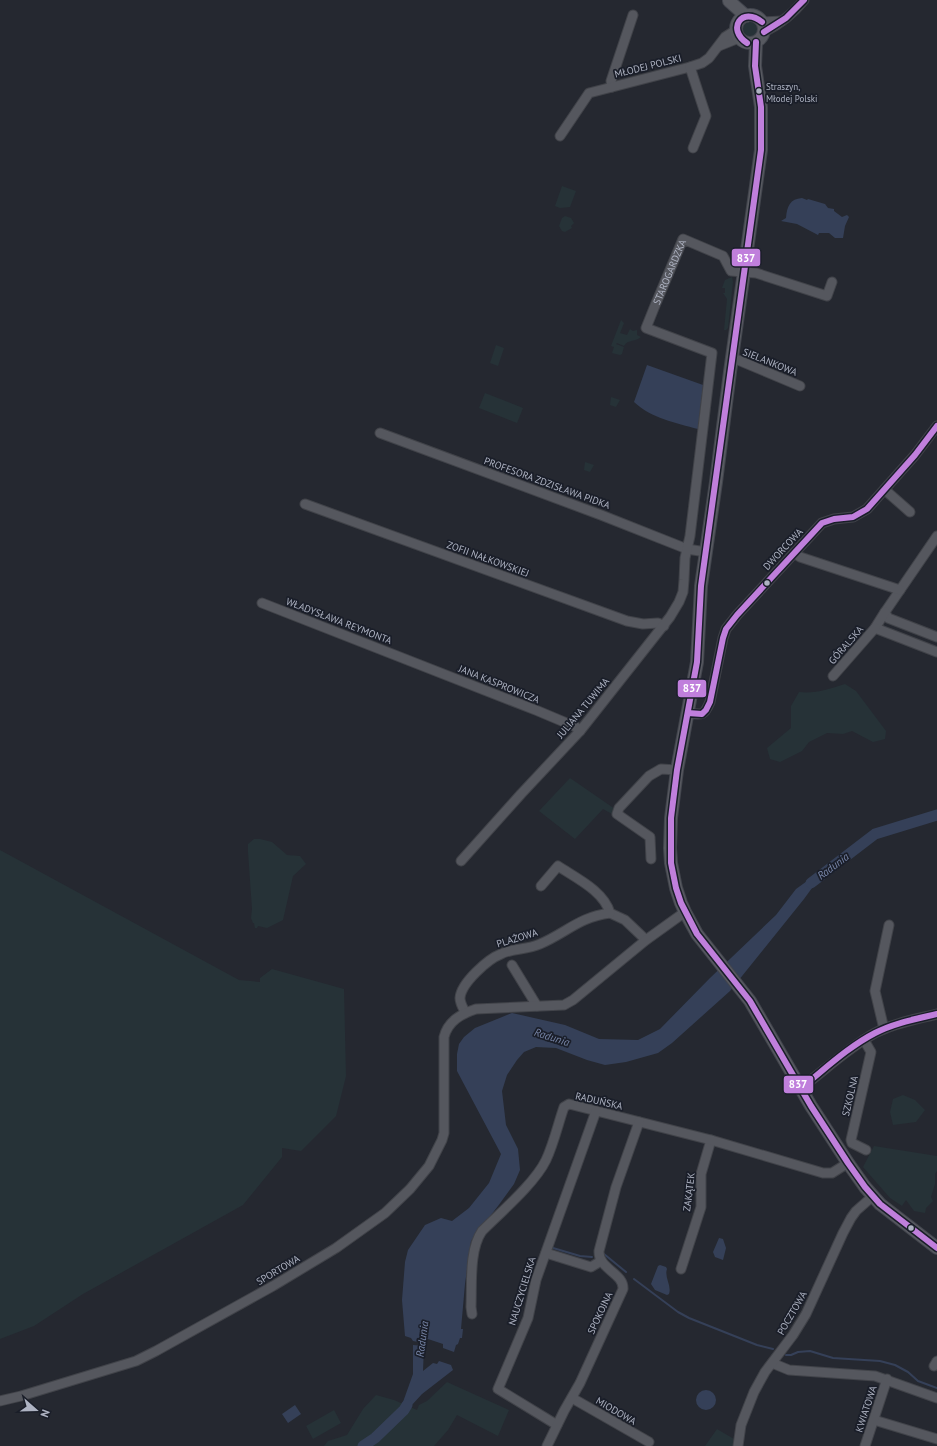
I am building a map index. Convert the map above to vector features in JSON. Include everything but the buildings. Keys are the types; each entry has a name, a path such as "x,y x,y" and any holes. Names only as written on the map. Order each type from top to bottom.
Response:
{"main road":[{"path":"729,0 744,31 755,66 761,107 761,150 701,586 697,662 677,770 671,818 670,848 673,875 684,912 697,934 755,1008 801,1088 848,1163 874,1196 891,1213 937,1248"},
{"path":"755,16 763,27 762,37 744,31 755,16"}],"street":[{"path":"763,27 774,27 791,15 804,0"},
{"name":"MŁODEJ POLSKI","path":"612,87 610,81 633,15"},
{"name":"MŁODEJ POLSKI","path":"560,136 589,94 702,63 710,58 725,37 744,31"},
{"name":"MŁODEJ POLSKI","path":"690,67 706,116 693,148"},
{"name":"STAROGARDZKA","path":"646,328 683,239 723,256 731,271 744,273"},
{"path":"744,273 756,273 827,296 832,282"},
{"name":"JULIANA TUWIMA","path":"461,861 520,794 580,731 664,626 681,598 684,587 685,558 690,536 712,353 646,328"},
{"name":"SIELANKOWA","path":"732,360 738,360 800,386"},
{"name":"DWORCOWA","path":"688,713 700,714 706,712 710,702 723,638 730,623 822,523 834,519 853,517 867,509 915,455 937,426"},
{"name":"PROFESORA ZDZISŁAWA PIDKA","path":"380,433 687,549 706,552"},
{"path":"885,490 910,512"},
{"name":"ZOFII NAŁKOWSKIEJ","path":"305,504 627,621 643,624 658,622 664,626"},
{"path":"937,536 885,612 888,618 937,637"},
{"path":"794,553 800,557 900,590"},
{"name":"WŁADYSŁAWA REYMONTA","path":"262,603 408,660"},
{"name":"GÓRALSKA","path":"833,676 874,628 885,612"},
{"name":"GÓRALSKA","path":"874,628 937,652"},
{"name":"JANA KASPROWICZA","path":"408,660 576,727 580,731"},
{"path":"651,859 650,837 617,814 619,808 649,776 661,769 677,770"},
{"path":"541,886 558,866 592,889 605,903 610,914 626,920 646,940"},
{"path":"465,1012 476,1010 564,1005 573,1000 646,940 684,912"},
{"name":"PLAŻOWA","path":"465,1012 460,1000 463,988 475,974 494,957 502,953 540,944 583,920 610,914"},
{"path":"884,1029 875,991 889,925"},
{"path":"512,965 537,1006"},
{"name":"SPORTOWA","path":"0,1401 136,1361 273,1286 336,1248 381,1217 410,1189 429,1166 443,1137 445,1034 448,1027 456,1018 465,1012"},
{"path":"801,1088 864,1040 884,1029 937,1014"},
{"name":"SZKOLNA","path":"864,1040 871,1052 852,1143 866,1150"},
{"name":"RADUŃSKA","path":"471,1310 473,1252 478,1236 541,1169 546,1159 564,1107 569,1104 711,1140 823,1173 832,1173 848,1163"},
{"name":"NAUCZYCIELSKA","path":"557,1425 498,1390 528,1318 536,1280 596,1111"},
{"path":"546,1252 591,1267 601,1261 599,1251 607,1219 616,1187 639,1122"},
{"name":"ZAKĄTEK","path":"681,1269 701,1207 701,1174 711,1140"},
{"name":"POCZTOWA","path":"738,1446 741,1425 749,1402 765,1372 793,1336 806,1314 851,1218 874,1196"},
{"name":"SPOKOJNA","path":"547,1446 572,1398 623,1289 622,1282 601,1261"},
{"path":"772,1363 789,1370 875,1376 937,1398"},
{"name":"KWIATOWA","path":"865,1446 887,1379"},
{"name":"MIODOWA","path":"572,1398 649,1442"},
{"path":"874,1420 937,1439"}],"shaded area":[{"path":"747,22 753,22 758,27 756,36 753,38 747,38 742,33 742,27"},
{"path":"562,186 576,191 570,207 560,208 555,206"},
{"path":"565,216 571,218 574,223 571,226 572,228 565,232 562,231 559,226 562,218"},
{"path":"732,277 733,282 728,328 724,330 727,299 723,293 725,293 725,288 722,288 725,280"},
{"path":"621,320 624,323 620,333 627,335 630,329 633,331 637,330 637,335 641,337 637,340 628,342 624,346 617,343 616,344 624,347 622,354 620,355 612,353 614,347 611,346"},
{"path":"496,345 504,348 498,366 490,363"},
{"path":"485,393 523,408 517,423 479,408"},
{"path":"611,397 620,400 616,407 610,405"},
{"path":"585,462 594,465 590,472 584,470"},
{"path":"845,684 856,691 886,731 885,739 873,742 852,731 843,734 827,733 809,742 802,751 780,762 770,759 767,748 791,728 791,706 799,692 816,692"},
{"path":"570,778 615,809 612,814 603,809 575,839 539,811"},
{"path":"254,839 272,842 287,855 300,856 306,864 293,876 283,920 267,928 258,926 255,928 251,918 252,909 248,844"},
{"path":"0,850 239,980 260,982 260,978 272,969 344,989 346,1076 336,1116 301,1151 282,1148 282,1157 243,1205 83,1294 34,1326 0,1339"},
{"path":"903,1095 915,1100 925,1110 916,1122 893,1125 890,1112 893,1099"},
{"path":"874,1146 937,1156 937,1171 935,1174 935,1184 931,1197 933,1201 926,1208 925,1213 914,1211 906,1200 902,1206 890,1198 863,1167"},
{"path":"447,1382 509,1410 498,1436 457,1415 448,1430 434,1446 324,1446 328,1441 347,1435 363,1409 376,1395 394,1400 417,1410 419,1405 427,1401"},
{"path":"334,1410 341,1423 313,1439 306,1426"},
{"path":"717,1429 734,1439 733,1446 705,1446"}],"water":[{"path":"802,198 825,204 828,208 834,209 834,211 842,217 847,215 849,217 845,226 843,238 835,238 829,233 819,233 818,235 797,224 781,221 786,218 787,210 790,204 795,200"},
{"path":"647,365 703,385 698,429 656,416 641,408 634,402"},
{"path":"828,866 804,899 730,991 672,1043 658,1053 626,1062 605,1065 556,1048 536,1047 524,1052 507,1075 502,1091 506,1125 518,1149 520,1170 514,1184 471,1241 465,1284 461,1329 463,1329 462,1338 460,1338 458,1344 456,1345 454,1352 443,1348 443,1344 428,1339 424,1343 413,1341 411,1338 405,1336 402,1300 405,1262 408,1250 425,1225 441,1218 452,1221 469,1208 489,1183 501,1154 457,1071 457,1054 459,1044 464,1037 475,1028 512,1013 565,1025 599,1039 638,1040 660,1029 710,978 776,915 796,889"},
{"path":"719,1238 723,1239 726,1248 723,1260 715,1257 713,1252"},
{"path":"660,1265 666,1267 667,1269 666,1275 670,1291 667,1295 655,1290 651,1284 658,1266"},
{"path":"413,1345 424,1346 423,1371 433,1363 437,1364 439,1361 451,1365 453,1370 422,1394 400,1418 396,1414 403,1402 413,1374"},
{"path":"706,1390 713,1393 716,1400 713,1407 706,1410 699,1407 696,1400 699,1393"},
{"path":"295,1405 301,1414 288,1423 282,1414"}],"waterway":[{"name":"Radunia","path":"811,883 875,834 937,815"},
{"path":"553,1248 580,1256 592,1257"},
{"path":"604,1254 626,1272"},
{"path":"634,1279 678,1312 689,1318 757,1345 773,1349"},
{"path":"786,1355 810,1351 833,1358 880,1361 895,1365 908,1372 918,1381 937,1388"},
{"name":"Radunia","path":"363,1446 375,1438 404,1410 407,1405"}],"transit line":[{"name":"837","path":"764,32 786,18 804,0"},
{"name":"837","path":"747,43 738,32 737,26 739,21 748,17 755,18 762,22"},
{"name":"837","path":"756,42 755,66 761,107 761,150 701,586 697,662 677,770 671,818 671,863 676,888 681,903 697,934 750,1001 811,1106 848,1163 865,1187 880,1204 937,1248"},
{"name":"837","path":"688,713 702,714 706,710 710,702 723,638 726,629 737,615 822,523 834,519 853,517 867,509 915,455 937,426"},
{"name":"837","path":"801,1088 846,1052 875,1033 897,1024 937,1014"}],"place":[{"name":"Straszyn, Młodej Polski","path":"759,91"}]}
